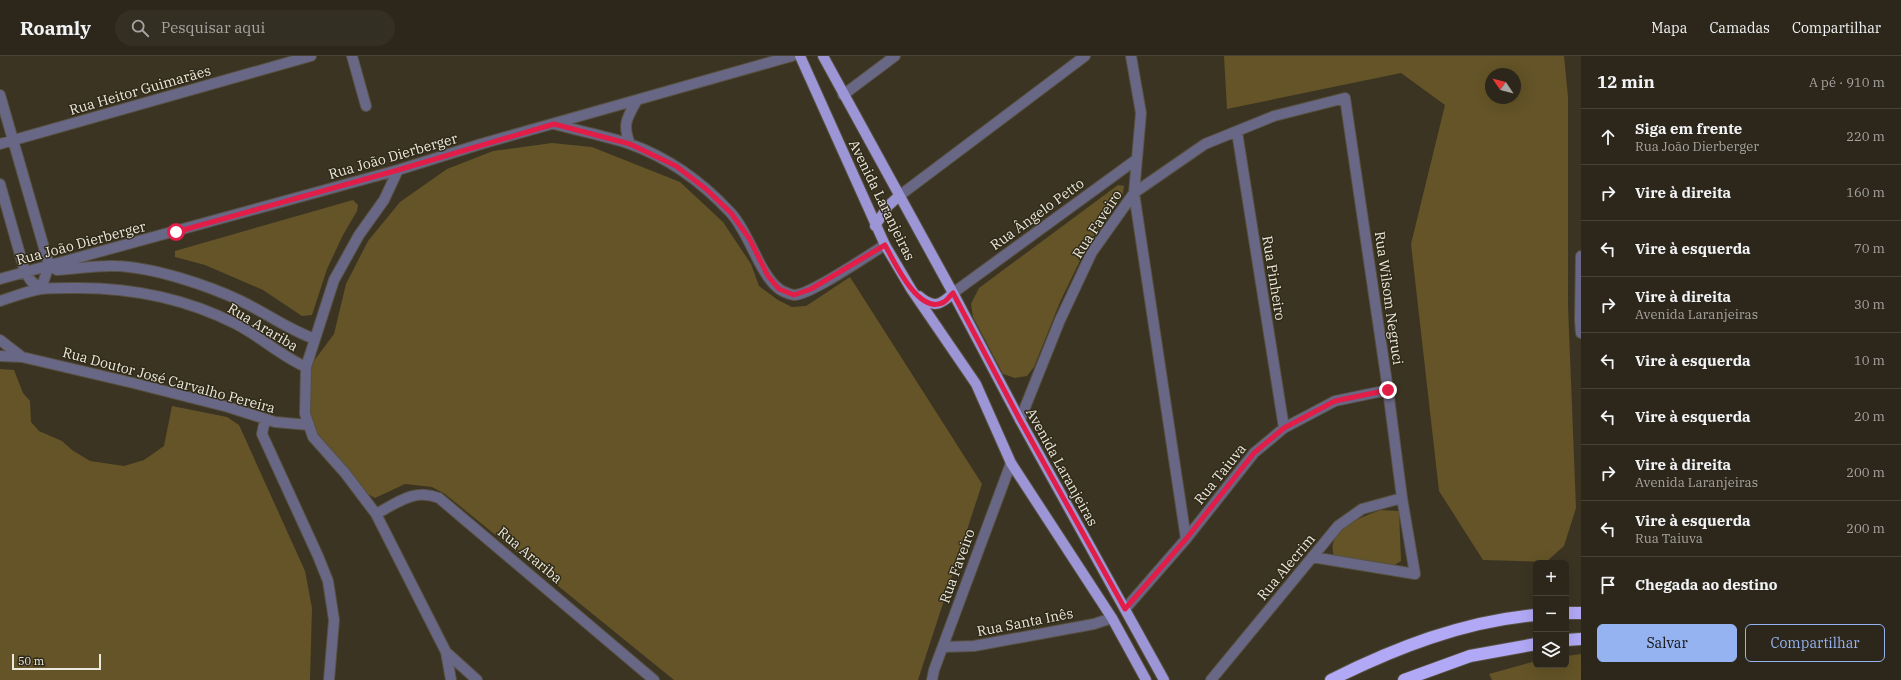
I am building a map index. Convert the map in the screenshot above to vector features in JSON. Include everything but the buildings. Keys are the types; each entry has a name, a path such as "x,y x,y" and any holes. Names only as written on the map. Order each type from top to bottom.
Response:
{"highway":[{"path":"1569,613 1581,613"},
{"path":"1331,680 1397,650 1444,634 1475,625 1533,616"},
{"path":"1569,640 1581,639"},
{"path":"1404,680 1470,656 1533,645"}],"main road":[{"name":"Avenida Laranjeiras","path":"800,56 885,245 911,290 976,384 1011,463 1112,618 1146,680"},
{"name":"Avenida Laranjeiras","path":"823,56 843,95 953,293 1020,420 1164,680"},
{"path":"876,226 888,206 899,196"},
{"path":"911,290 927,303 935,304 944,302 953,293"}],"street":[{"name":"Rua Heitor Guimarães","path":"0,144 311,56"},
{"path":"352,56 366,106"},
{"name":"Rua João Dierberger","path":"0,279 398,170 792,56"},
{"path":"843,95 896,56"},
{"path":"899,196 1085,56"},
{"path":"1131,56 1141,113 1134,193 1186,539"},
{"path":"0,96 48,265 41,289"},
{"name":"Rua Faveiro","path":"1020,420 1060,320 1092,252 1134,193 1205,144 1274,116 1345,98"},
{"name":"Rua Wilsom Negruci","path":"1312,557 1415,574 1402,498 1388,390 1345,98"},
{"path":"630,144 626,133 626,119 637,100"},
{"path":"554,124 630,144 676,166 706,189 731,213 749,238 768,276 779,289 794,295 811,289 885,245"},
{"name":"Rua Pinheiro","path":"1237,132 1284,428"},
{"name":"Rua Ângelo Petto","path":"953,293 1137,159"},
{"path":"398,170 384,200 359,234 334,280 306,367 305,414 313,437 345,473 376,514 446,652 451,680"},
{"path":"0,184 25,272 31,281 41,289"},
{"path":"1581,256 1581,333"},
{"name":"Rua Arariba","path":"48,265 57,270 115,266 165,275 212,289 235,298 263,312 298,333 315,338"},
{"name":"Rua Arariba","path":"41,289 106,288 151,294 179,301 236,324 256,335 293,361 306,367"},
{"path":"0,301 41,289"},
{"name":"Rua Doutor José Carvalho Pereira","path":"0,340 22,357"},
{"name":"Rua Doutor José Carvalho Pereira","path":"0,356 22,357 221,405 265,420 292,425 309,425"},
{"name":"Rua Taiuva","path":"1125,609 1186,539 1254,453 1284,428 1335,401 1388,390"},
{"path":"265,420 262,434 324,568 331,594 334,620 329,680"},
{"name":"Rua Faveiro","path":"932,680 1011,463"},
{"name":"Rua Arariba","path":"376,514 413,495 429,494 439,498 654,680"},
{"name":"Rua Alecrim","path":"1211,680 1338,526 1362,509 1402,498"},
{"name":"Rua Santa Inês","path":"943,647 974,646 1094,624 1112,618"},
{"path":"446,652 477,680"}],"shaded area":[{"path":"1224,56 1564,56 1568,97 1568,306 1576,508 1564,546 1548,560 1533,560 1533,562 1483,560 1439,491 1411,244 1445,105 1401,73 1227,109"},
{"path":"552,143 592,147 680,182 723,222 751,264 759,286 778,300 792,307 806,306 850,277 982,484 918,680 674,680 445,494 432,487 405,484 375,498 364,492 321,440 311,421 309,379 313,362 334,334 346,284 368,241 400,202 447,169 493,151"},
{"path":"1118,185 1124,186 1123,193 1086,248 1060,302 1034,367 1027,376 1015,378 1003,374 973,317 971,304 979,288"},
{"path":"353,200 358,205 357,211 343,235 327,269 312,315 302,316 263,290 205,265 175,257 175,251"},
{"path":"0,369 14,370 23,393 30,401 31,422 39,431 62,441 72,450 90,461 124,466 144,460 164,446 172,406 227,417 239,425 305,571 312,608 310,680 0,680"},
{"path":"1381,510 1399,511 1401,561 1393,566 1334,557 1333,544 1340,532 1353,522"},
{"path":"1581,654 1581,680 1492,680 1489,674 1533,662 1533,668 1569,668 1569,656"}],"route":[{"path":"176,232 398,170 481,144 554,124 630,144 676,166 706,189 731,213 749,238 768,276 779,289 794,295 811,289 885,245 911,290 927,303 935,304 944,302 953,293 1020,420 1125,609 1142,592 1186,539 1254,453 1284,428 1335,401 1388,390"}]}
